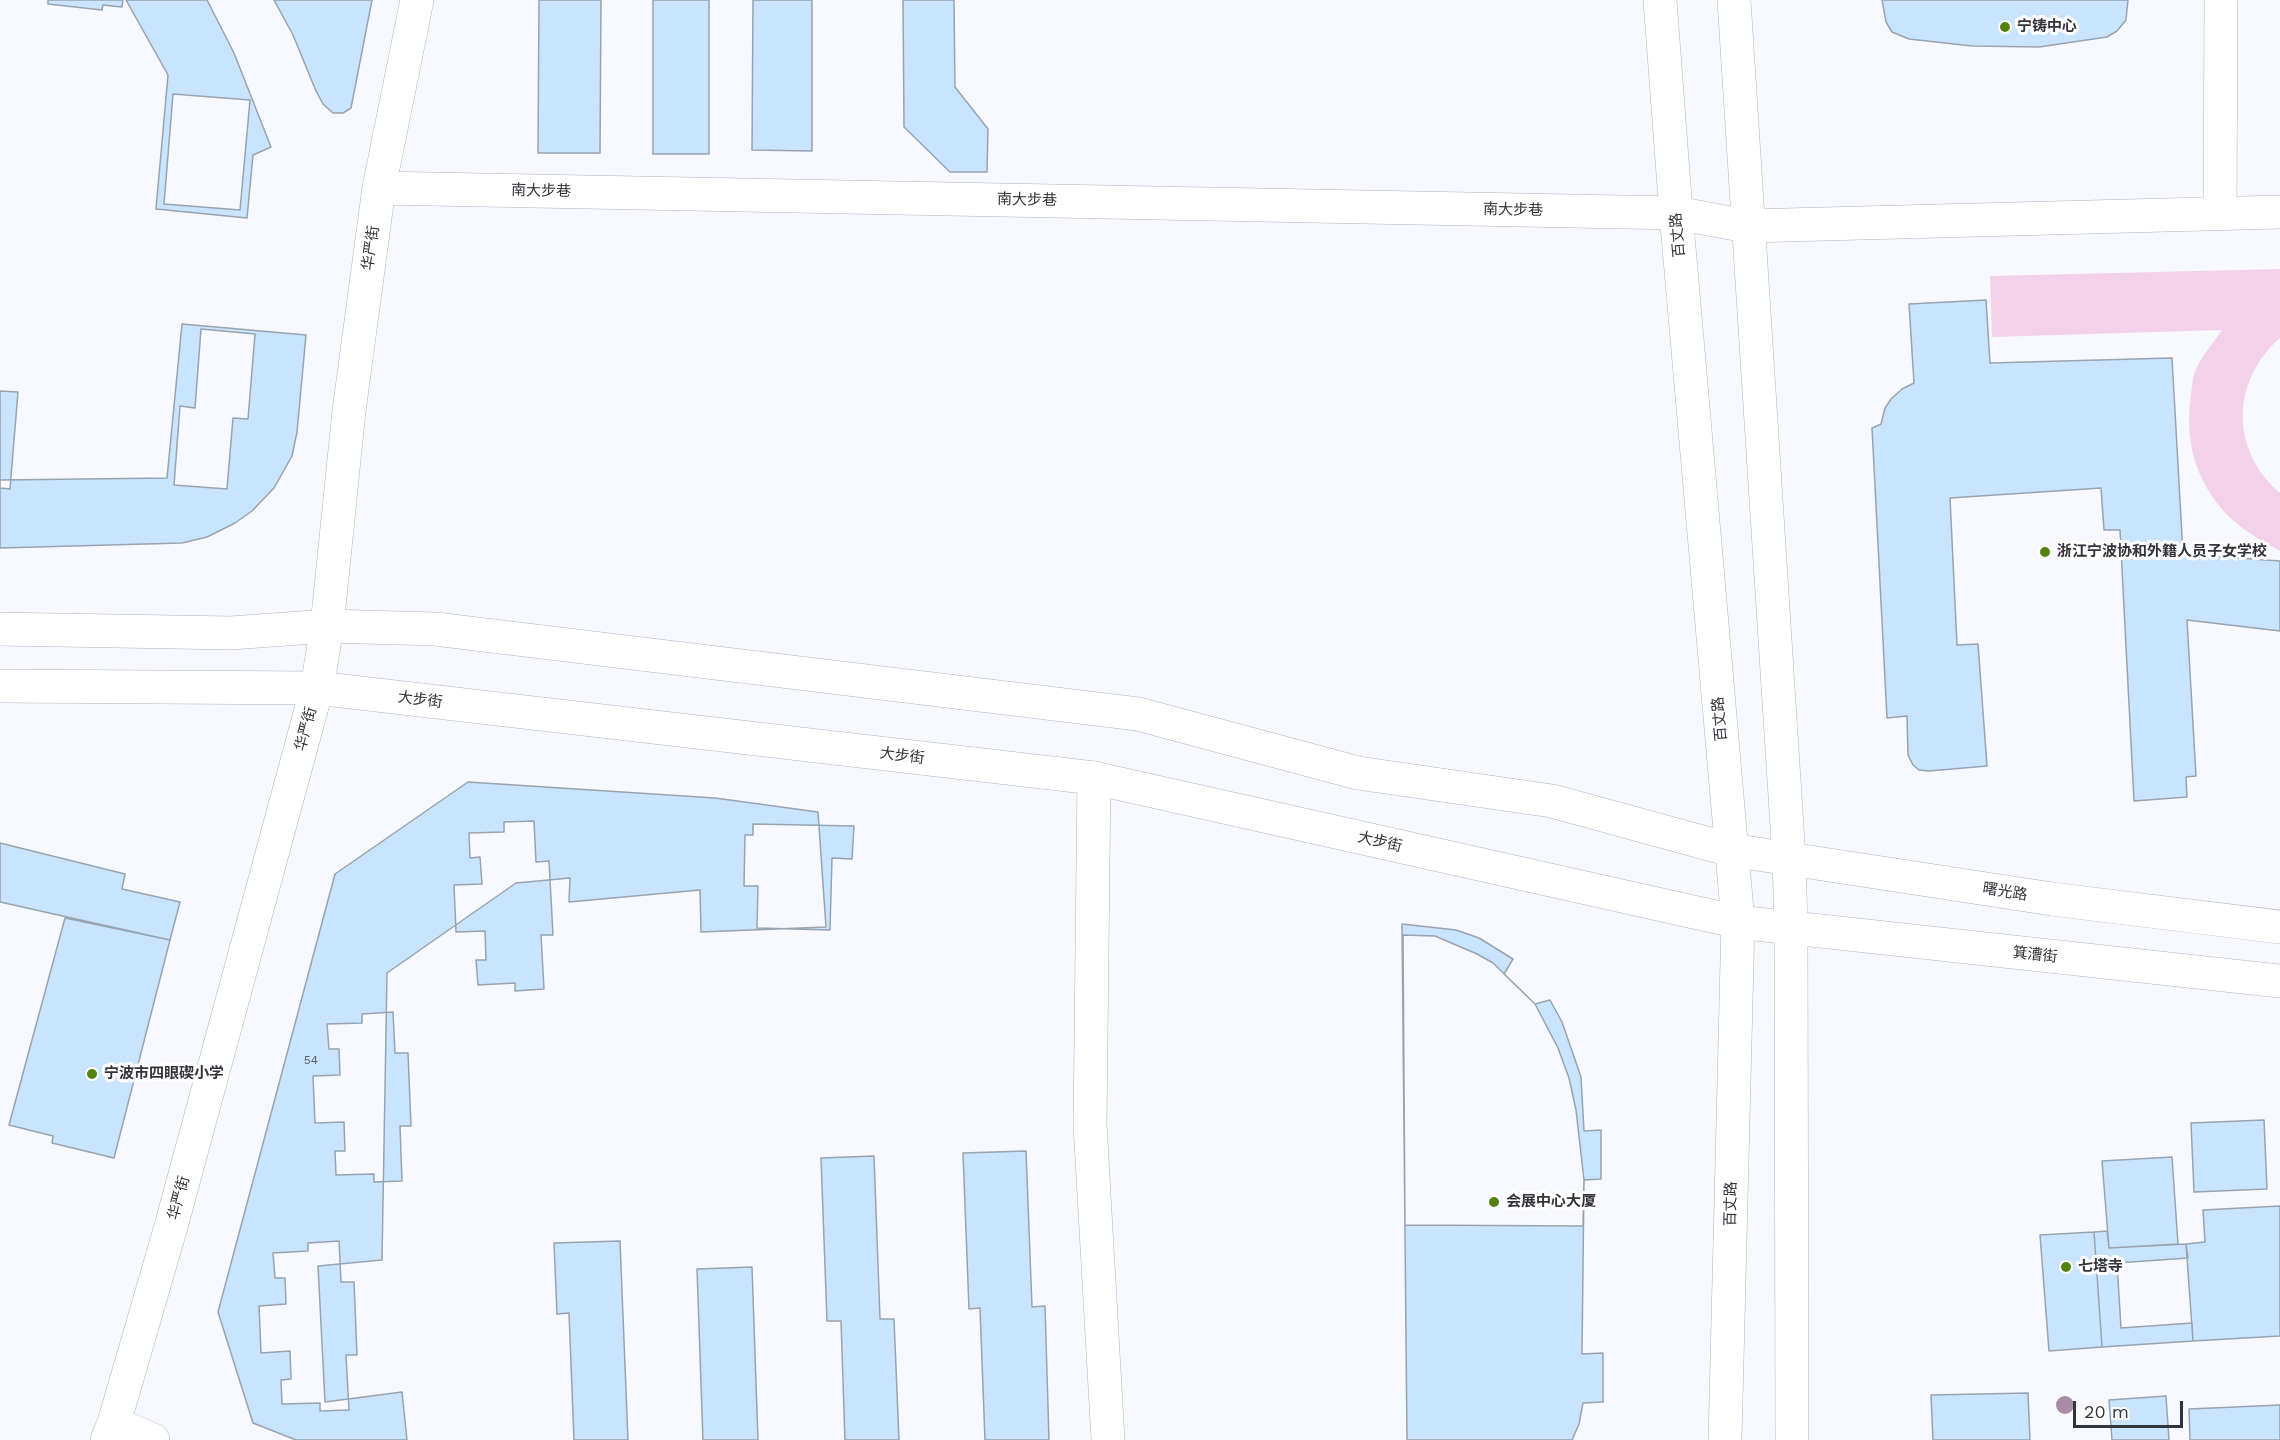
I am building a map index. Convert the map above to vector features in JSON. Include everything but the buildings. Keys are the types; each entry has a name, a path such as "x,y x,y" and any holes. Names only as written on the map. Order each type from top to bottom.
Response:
{"main road":[{"name":"华严街","path":"111,1432 170,1230 317,688 327,626 349,411 379,188 417,0"},
{"name":"百丈路","path":"1660,0 1676,213 1738,922 1725,1440"},
{"path":"1734,0 1789,858 1792,1440"},
{"path":"2220,214 2221,0"},
{"name":"南大步巷","path":"379,188 1676,213 1747,226 2280,212"},
{"path":"0,629 231,633 327,626 435,629 1138,714 1358,773 1552,801 1731,850"},
{"name":"大步街","path":"0,686 317,688 1094,778 1738,922 1791,929"},
{"path":"1094,778 1090,1124 1108,1440"},
{"name":"曙光路","path":"1731,850 2052,899 2280,927"},
{"name":"箕漕街","path":"1791,929 2280,981"},
{"path":"111,1432 153,1440"}],"shaded area":[{"path":"2280,269 2280,338 2264,355 2252,374 2245,395 2243,416 2245,436 2252,457 2264,476 2280,493 2280,551 2248,532 2226,514 2203,481 2193,454 2189,410 2193,378 2200,361 2222,330 1992,337 1990,276"}],"place":[{"name":"宁铸中心","path":"2005,27"},
{"name":"浙江宁波协和外籍人员子女学校","path":"2045,552"},
{"name":"宁波市四眼碶小学","path":"92,1074"},
{"name":"会展中心大厦","path":"1494,1202"},
{"name":"七塔寺","path":"2066,1267"}]}
